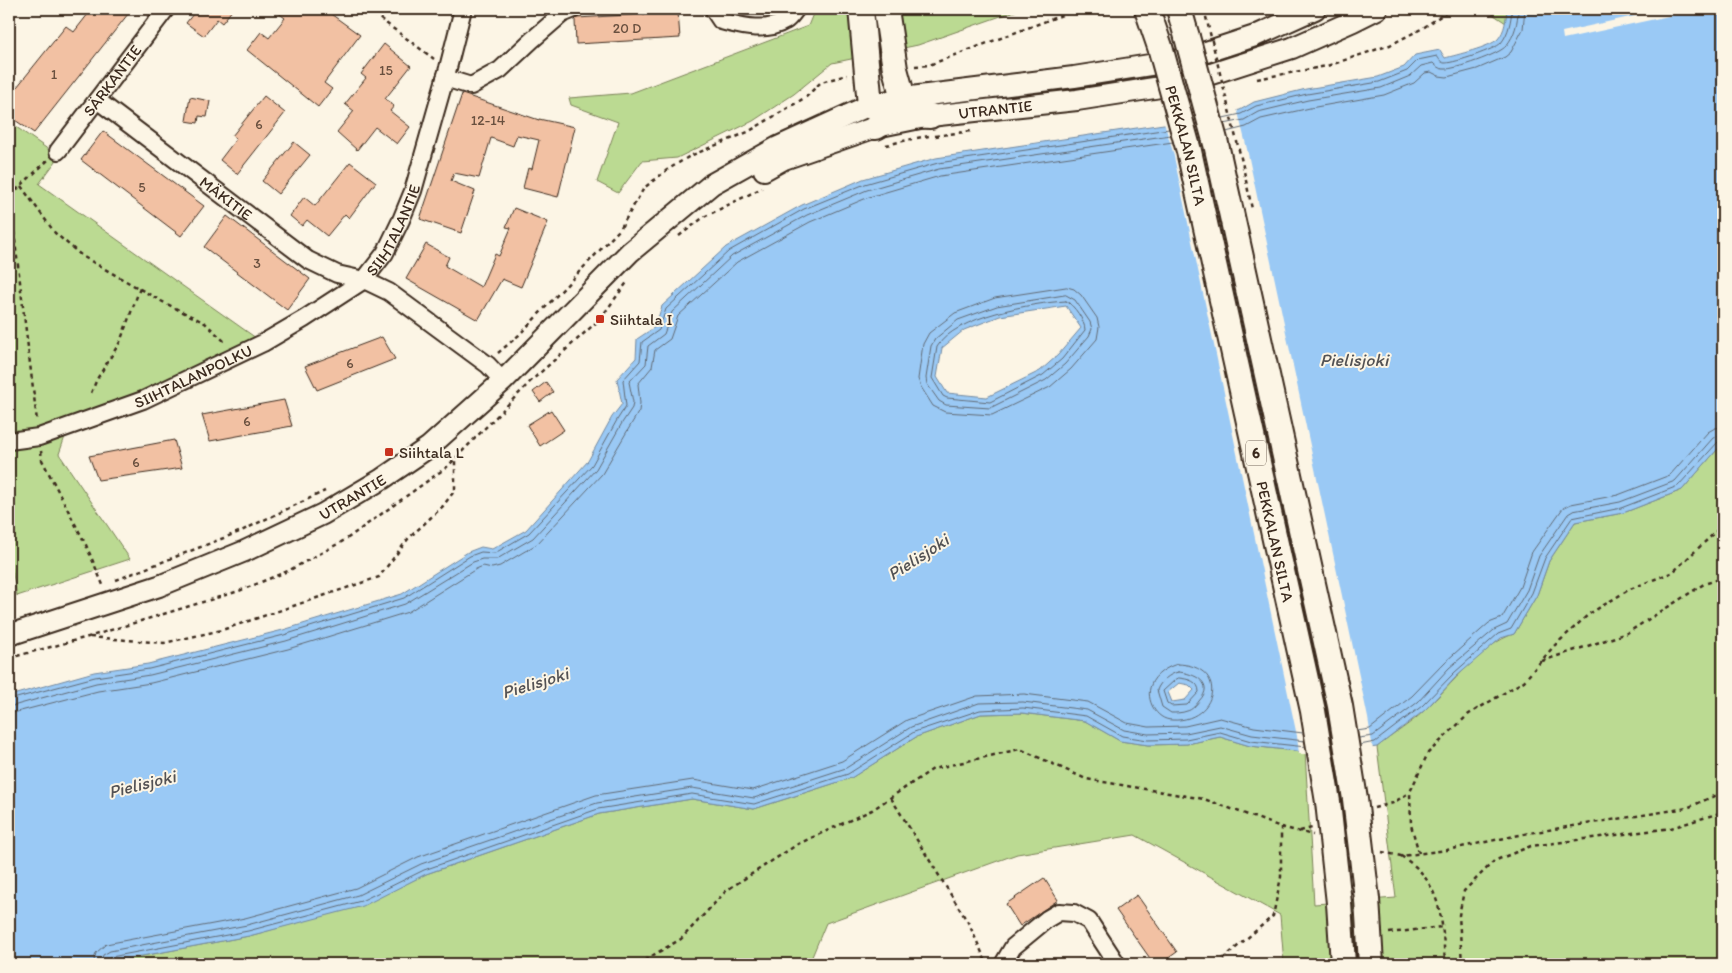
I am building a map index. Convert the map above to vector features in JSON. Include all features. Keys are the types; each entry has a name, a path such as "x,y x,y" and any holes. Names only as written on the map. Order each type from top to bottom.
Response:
{"highway":[{"path":"861,9 875,126"},
{"path":"886,9 900,106"},
{"name":"PEKKALAN SILTA","path":"1147,9 1190,151 1313,711 1328,802 1339,903 1343,964"},
{"name":"PEKKALAN SILTA","path":"1179,9 1216,144 1340,706 1355,798 1367,900 1371,964"},
{"path":"875,126 900,106"},
{"path":"900,106 930,116"}],"main road":[{"name":"UTRANTIE","path":"900,106 1197,55 1255,36 1315,9"},
{"name":"UTRANTIE","path":"9,635 159,586 245,551 323,514 382,480 429,447 503,381 630,252 712,184 778,147 930,116 1077,100 1180,84 1292,48 1377,9"}],"street":[{"name":"SÄRKÄNTIE","path":"58,151 166,9"},
{"name":"SIIHTALANTIE","path":"463,9 413,190 385,253 364,280 389,292 488,365 503,381"},
{"path":"446,73 471,86 500,70 562,14 574,9"},
{"path":"713,9 721,21 748,28 767,27 786,21 796,9"},
{"name":"MÄKITIE","path":"97,100 308,260 337,274 364,280"},
{"name":"SIIHTALANPOLKU","path":"9,440 39,437 144,400 238,355 304,319 364,280"},
{"path":"1003,964 1013,947 1047,919 1059,912 1074,913 1089,921 1117,964"}],"path":[{"path":"367,9 429,56 446,73"},
{"path":"894,69 928,65 1078,9"},
{"path":"1252,80 1327,66 1390,45 1423,28 1452,9"},
{"path":"488,365 620,229 644,188 666,170 690,156 748,132 806,97 821,82 867,71"},
{"path":"1214,88 1224,86"},
{"path":"875,126 916,138 975,130"},
{"path":"10,196 58,151"},
{"path":"21,186 55,234 82,256 206,323 238,355"},
{"path":"673,241 704,217 765,186"},
{"path":"9,192 42,460 86,545 103,585 96,588"},
{"path":"9,658 88,637 239,591 288,571 345,540 447,467 531,381 600,319 630,279"},
{"path":"91,393 97,379 120,342 140,288"},
{"path":"88,637 164,643 222,630 379,577 408,539 443,506 456,490 455,458"},
{"path":"112,581 239,532 325,491"},
{"path":"1419,853 1411,825 1410,792 1428,753 1469,714 1524,681 1554,646 1589,614 1630,589 1673,572 1723,525"},
{"path":"1540,662 1627,633 1704,584 1723,578"},
{"path":"638,964 681,939 727,890 798,844 872,810 933,769 1020,749 1086,779 1204,799 1281,827 1317,836"},
{"path":"1382,852 1401,856 1538,831 1687,808 1723,792"},
{"path":"891,798 969,924 987,964"},
{"path":"1462,964 1459,915 1464,891 1494,861 1531,846 1672,828 1723,812"},
{"path":"1217,964 1273,916 1281,877 1281,827"},
{"path":"1401,856 1418,869 1431,886 1439,906 1445,964"},
{"path":"1389,933 1442,926"}],"green space":[{"path":"815,9 1021,9 918,45 832,63 794,94 753,121 677,158 642,161 618,193 597,182 618,122 571,105 569,98 631,93 808,26"},
{"path":"1485,9 1507,9 1506,23"},
{"path":"9,122 59,157 39,184 263,343 68,428 59,454 130,559 17,596 9,553"},
{"path":"1723,443 1723,964 1284,964 1280,915 1135,835 1017,854 826,923 809,964 99,964 249,936 365,904 426,874 599,814 692,799 754,809 851,778 916,737 981,714 1022,713 1085,721 1120,741 1148,745 1187,744 1220,737 1250,746 1305,752 1314,904 1396,898 1377,747 1421,714 1467,666 1491,646 1514,634 1537,595 1549,561 1575,522 1623,513 1682,490"}],"water":[{"name":"Pielisjoki","path":"1507,9 1723,9 1723,443 1682,490 1623,513 1575,522 1549,561 1537,595 1514,634 1501,638 1457,676 1425,710 1377,747 1350,751 1305,752 1250,746 1220,737 1187,744 1148,745 1120,741 1085,721 1022,713 981,714 916,737 851,778 754,809 692,799 599,814 426,874 363,906 249,936 99,964 9,964 9,696 94,672 148,664 283,630 402,594 468,552 481,547 492,549 526,530 588,461 612,417 622,404 617,379 636,358 637,339 655,327 662,306 726,247 802,205 863,179 936,158 1177,122 1240,110 1254,102 1306,89 1378,77 1404,67 1415,55 1440,50 1445,58 1494,42 1498,39 1505,25","holes":["1066,306 1081,328 1058,355 1040,371 987,397 947,393 937,377 942,348 964,330 1000,316","1179,683 1189,685 1194,690 1185,700 1172,702 1168,692"]}],"pier":[{"path":"1647,9 1653,9 1654,12 1668,9 1701,9 1563,39 1562,32 1648,13"},
{"path":"1237,108 1368,718 1373,750 1350,754 1334,734 1213,158 1200,115"},
{"path":"1195,116 1203,144 1328,732 1331,754 1299,754 1297,736 1173,152 1164,122"}],"building":[{"path":"92,9 132,9 34,133 9,116 9,97 66,26 74,32"},
{"path":"197,9 233,9 222,23 217,19 204,36 186,23"},
{"path":"273,9 324,9 360,35 324,83 332,89 318,107 247,50 261,32 269,38 285,18"},
{"path":"678,12 680,38 576,44 575,20 577,18"},
{"path":"384,44 411,66 385,99 394,106 390,111 410,127 397,144 375,127 357,150 337,132 354,111 345,104 366,78 361,74"},
{"path":"462,94 539,120 575,127 558,197 523,188 528,168 532,169 539,140 517,135 513,146 491,138 479,178 454,173 451,181 475,191 461,233 420,219"},
{"path":"264,96 285,113 237,174 220,160 236,139 232,136"},
{"path":"190,97 210,101 207,117 199,116 198,123 186,121"},
{"path":"103,131 204,206 181,236 81,160"},
{"path":"294,142 310,155 278,194 262,181"},
{"path":"350,162 376,182 349,218 345,214 327,236 307,220 302,226 290,216 304,197 315,206"},
{"path":"514,208 548,222 521,287 502,279 478,320 406,279 426,244 449,257 445,266 481,287 495,254 499,256 511,228 506,227"},
{"path":"227,216 310,279 287,310 204,247"},
{"path":"382,337 395,359 317,390 305,366"},
{"path":"546,382 553,392 540,402 533,392"},
{"path":"284,400 292,426 210,441 202,415"},
{"path":"551,410 564,430 540,446 527,425"},
{"path":"174,440 182,468 98,480 89,456"},
{"path":"1044,878 1058,900 1020,926 1006,904"},
{"path":"1137,895 1177,952 1160,964 1154,964 1116,910"}],"place":[{"name":"Siihtala I","path":"600,319"},
{"name":"Siihtala L","path":"389,452"}]}
